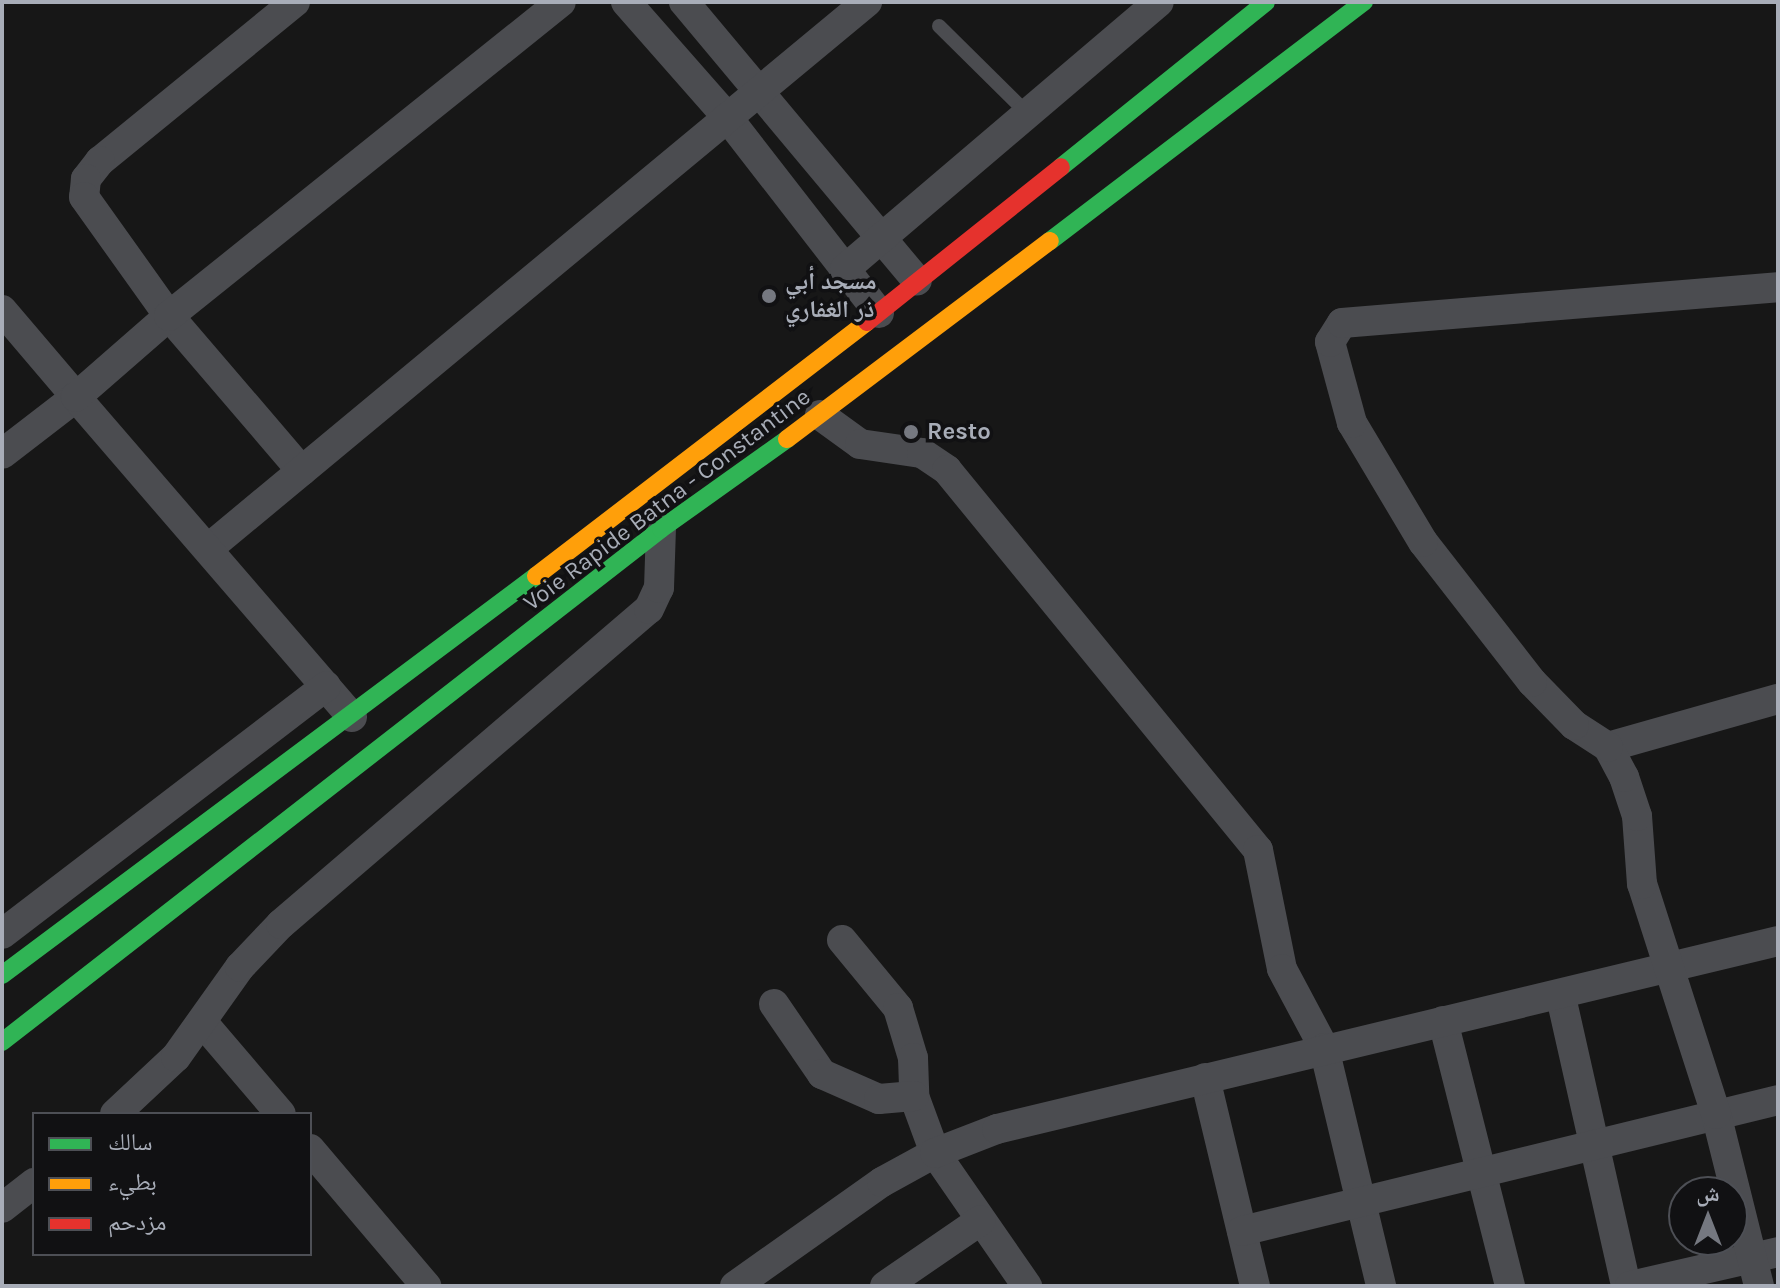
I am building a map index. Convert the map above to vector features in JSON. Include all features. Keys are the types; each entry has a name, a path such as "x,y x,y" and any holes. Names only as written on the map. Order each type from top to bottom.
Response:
{"highway":[{"name":"Voie Rapide Batna - Constantine","path":"2,975 352,717 879,313 1266,2"},
{"name":"Voie Rapide Batna - Constantine","path":"2,1042 661,529 820,415 1364,2"}],"street":[{"path":"295,2 100,161 86,179 84,197 169,316 302,471"},
{"path":"2,454 561,2"},
{"path":"626,2 727,117 879,313"},
{"path":"684,2 917,281"},
{"path":"210,547 867,2"},
{"path":"845,269 1159,2"},
{"path":"1561,997 1628,1286 1763,1265 1642,884 1637,816 1608,747 1574,725 1532,682 1423,542 1352,423 1330,342 1342,323 1778,287"},
{"path":"2,310 210,547 352,717"},
{"path":"820,415 860,444 922,453 947,470 1229,809 1258,850 1282,969 1324,1048 1381,1286"},
{"path":"117,1112 176,1057 204,1024 240,967 281,924 649,609 659,588 661,529"},
{"path":"2,934 326,686"},
{"path":"1608,747 1778,699"},
{"path":"842,940 898,1008 913,1058 914,1096 935,1153 1027,1286"},
{"path":"735,1286 882,1182 935,1153 997,1129 1324,1048 1561,997 1778,941"},
{"path":"774,1004 822,1074 879,1099 914,1096"},
{"path":"1443,1021 1510,1286"},
{"path":"204,1024 279,1112"},
{"path":"1205,1078 1255,1286"},
{"path":"1242,1231 1778,1100"},
{"path":"312,1151 426,1286"},
{"path":"2,1208 32,1185"},
{"path":"885,1286 981,1220"}],"lane":[{"path":"939,26 1028,114"}],"traffic: fast":[{"path":"1061,167 1266,2"},
{"path":"1050,241 1364,2"},
{"path":"2,1042 661,529 787,439"},
{"path":"2,975 536,576"}],"traffic: slow":[{"path":"787,439 1050,241"},
{"path":"536,576 867,322"}],"traffic: jam":[{"path":"867,322 1061,167"}],"place":[{"name":"مسجد أبي ذر الغفاري","path":"769,296"},
{"name":"Resto","path":"911,432"}]}
